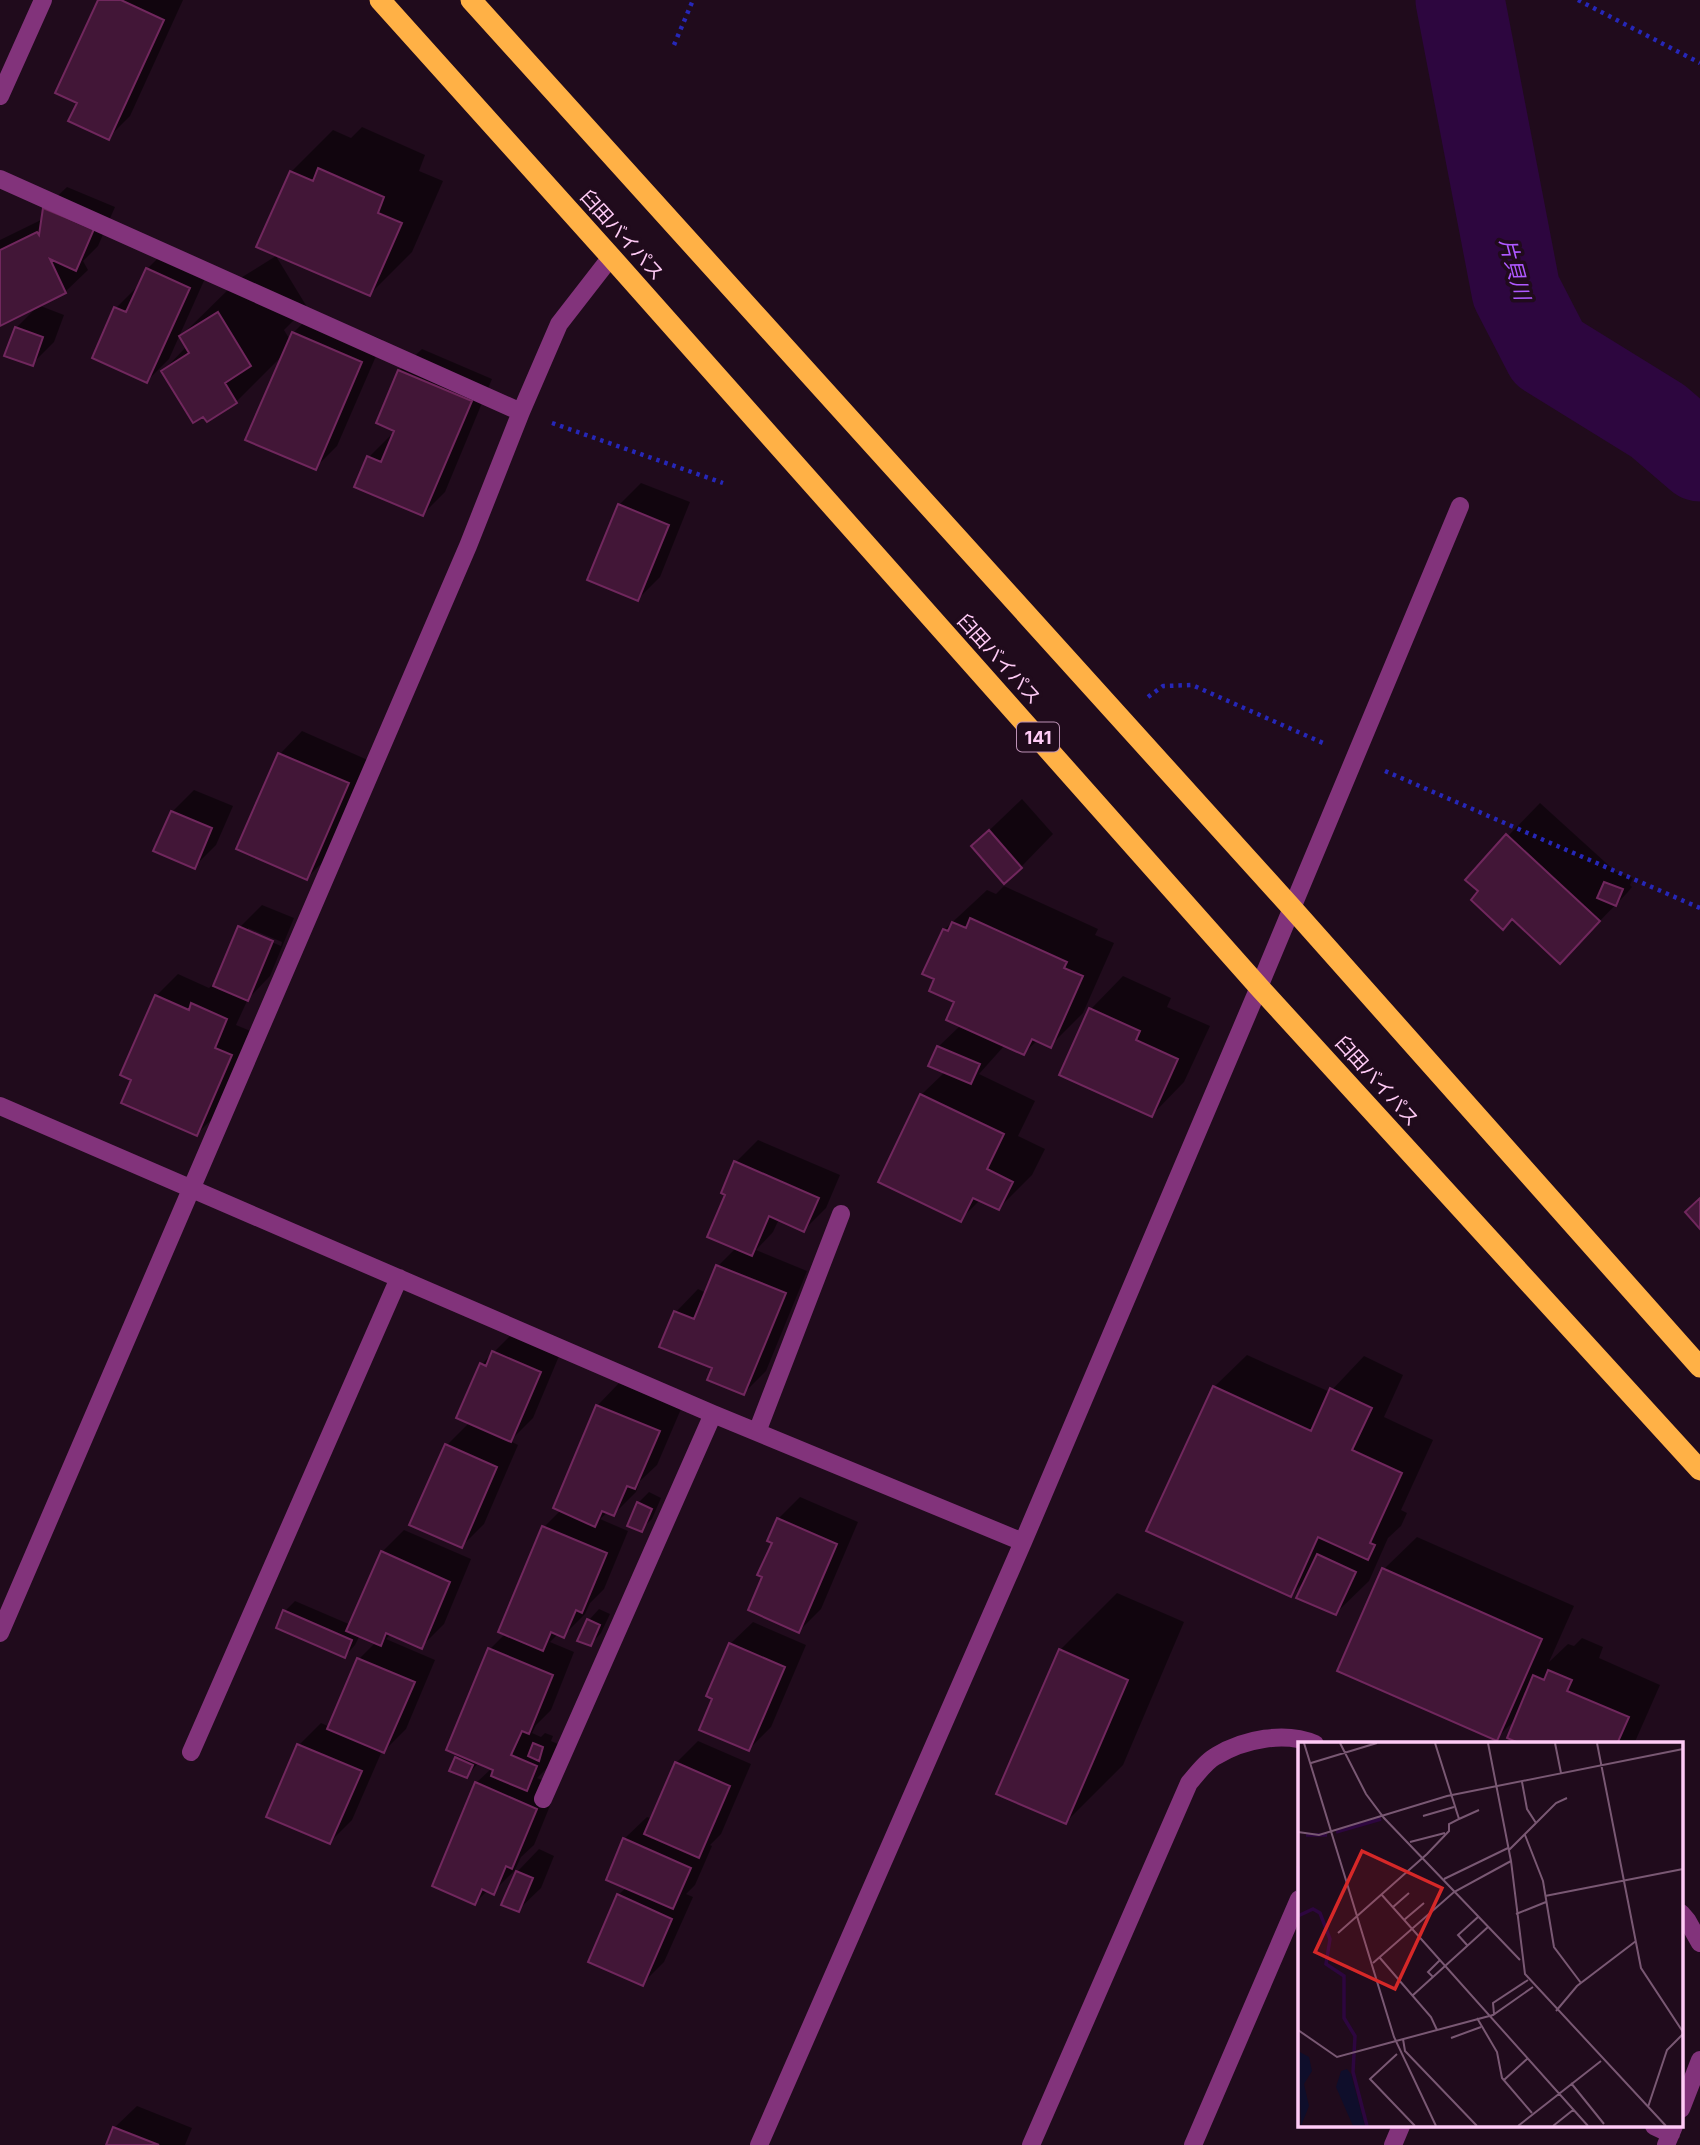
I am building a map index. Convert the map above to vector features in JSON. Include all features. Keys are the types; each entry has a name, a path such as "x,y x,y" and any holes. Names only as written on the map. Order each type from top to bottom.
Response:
{"highway":[{"name":"臼田バイパス","path":"380,0 1259,987 1700,1470"},
{"path":"471,0 1292,908 1700,1367"}],"street":[{"path":"0,96 43,0"},
{"path":"0,179 521,412"},
{"path":"0,1633 468,547 559,324 611,257"},
{"path":"759,2145 1023,1542 1460,506"},
{"path":"0,1106 713,1414 1023,1542"},
{"path":"757,1432 841,1214"},
{"path":"191,1752 399,1278"},
{"path":"543,1798 713,1414"},
{"path":"1031,2145 1189,1783 1214,1756 1260,1738 1310,1742"},
{"path":"1193,2145 1298,1901"},
{"path":"1682,1914 1700,1943"},
{"path":"1682,2106 1700,2060"},
{"path":"1393,2145 1400,2128"}],"path":[{"path":"674,45 693,0"},
{"path":"1578,0 1700,63"},
{"path":"521,412 723,482"},
{"path":"1119,718 1163,686 1192,685 1700,908"}],"building":[{"path":"98,0 121,0 164,20 109,140 68,121 77,103 55,93"},
{"path":"318,168 384,197 378,213 402,223 370,296 256,247 290,171 313,181"},
{"path":"43,208 94,229 76,271 50,259 66,293 0,326 0,250 37,232 39,235"},
{"path":"146,268 190,288 147,383 92,358 114,307 126,312"},
{"path":"218,312 251,366 225,383 237,403 207,422 203,417 193,423 161,371 189,353 179,336"},
{"path":"15,327 43,337 33,366 4,356"},
{"path":"292,332 362,362 316,470 245,440"},
{"path":"398,370 472,401 423,516 354,487 367,456 381,462 394,431 376,423"},
{"path":"618,504 669,525 638,601 587,580"},
{"path":"278,753 349,783 307,880 236,849"},
{"path":"171,811 212,828 195,869 153,851"},
{"path":"989,830 1022,868 1004,884 971,846"},
{"path":"1506,834 1600,921 1560,964 1512,919 1503,930 1471,900 1478,891 1465,880"},
{"path":"1604,882 1623,889 1616,906 1597,898"},
{"path":"970,918 1067,962 1064,968 1083,976 1051,1048 1032,1039 1024,1055 946,1020 954,1002 929,991 934,979 922,974 943,929 948,931 952,922 966,928"},
{"path":"238,926 273,941 248,1001 213,986"},
{"path":"155,995 189,1010 191,1003 227,1019 215,1048 232,1055 197,1136 121,1103 131,1080 120,1075"},
{"path":"1089,1008 1140,1031 1136,1040 1178,1059 1152,1117 1059,1075"},
{"path":"937,1046 980,1064 971,1084 928,1066"},
{"path":"920,1094 1004,1134 987,1169 1013,1182 999,1210 973,1198 961,1222 878,1182"},
{"path":"734,1161 819,1198 804,1232 769,1216 752,1256 707,1237 725,1195 721,1193"},
{"path":"1700,1198 1700,1229 1685,1212"},
{"path":"716,1265 786,1293 744,1395 707,1380 712,1368 659,1347 674,1311 694,1319"},
{"path":"492,1351 541,1372 511,1442 456,1418 480,1363 486,1366"},
{"path":"1213,1386 1311,1431 1330,1388 1372,1408 1352,1450 1402,1473 1370,1543 1375,1545 1368,1560 1318,1537 1291,1597 1146,1531"},
{"path":"596,1405 660,1431 635,1489 627,1486 614,1516 602,1511 595,1527 553,1508"},
{"path":"445,1444 497,1467 462,1548 409,1525"},
{"path":"637,1502 652,1509 642,1532 627,1526"},
{"path":"777,1518 837,1544 799,1633 748,1610 762,1577 757,1575 772,1543 767,1541"},
{"path":"542,1526 607,1553 582,1613 576,1610 564,1638 551,1632 543,1651 498,1632"},
{"path":"381,1551 450,1582 422,1649 386,1633 381,1646 346,1631"},
{"path":"1317,1554 1356,1572 1336,1615 1296,1598"},
{"path":"1382,1568 1542,1639 1497,1741 1337,1671"},
{"path":"283,1610 352,1640 345,1658 276,1628"},
{"path":"587,1619 600,1625 591,1646 577,1641"},
{"path":"729,1643 785,1667 749,1751 699,1730 712,1699 706,1696"},
{"path":"488,1648 553,1675 529,1734 522,1731 511,1755 537,1766 527,1791 491,1776 493,1770 446,1750"},
{"path":"1059,1649 1128,1680 1066,1824 996,1794"},
{"path":"357,1658 415,1682 384,1753 327,1729"},
{"path":"1548,1670 1572,1680 1567,1691 1629,1717 1618,1742 1516,1742 1507,1738 1533,1675 1544,1680"},
{"path":"533,1743 543,1747 539,1761 528,1756"},
{"path":"297,1744 362,1771 330,1844 266,1817"},
{"path":"455,1757 473,1765 467,1778 449,1771"},
{"path":"675,1762 730,1786 699,1858 644,1834"},
{"path":"475,1782 537,1809 512,1869 506,1866 494,1895 482,1889 475,1905 432,1886"},
{"path":"623,1838 691,1868 673,1909 606,1880"},
{"path":"516,1871 533,1878 519,1912 501,1905"},
{"path":"617,1894 672,1919 643,1986 588,1962"},
{"path":"113,2127 159,2145 106,2145"}],"waterway":[{"name":"片貝川","path":"1460,0 1516,291 1548,353 1658,421 1700,457"}]}
